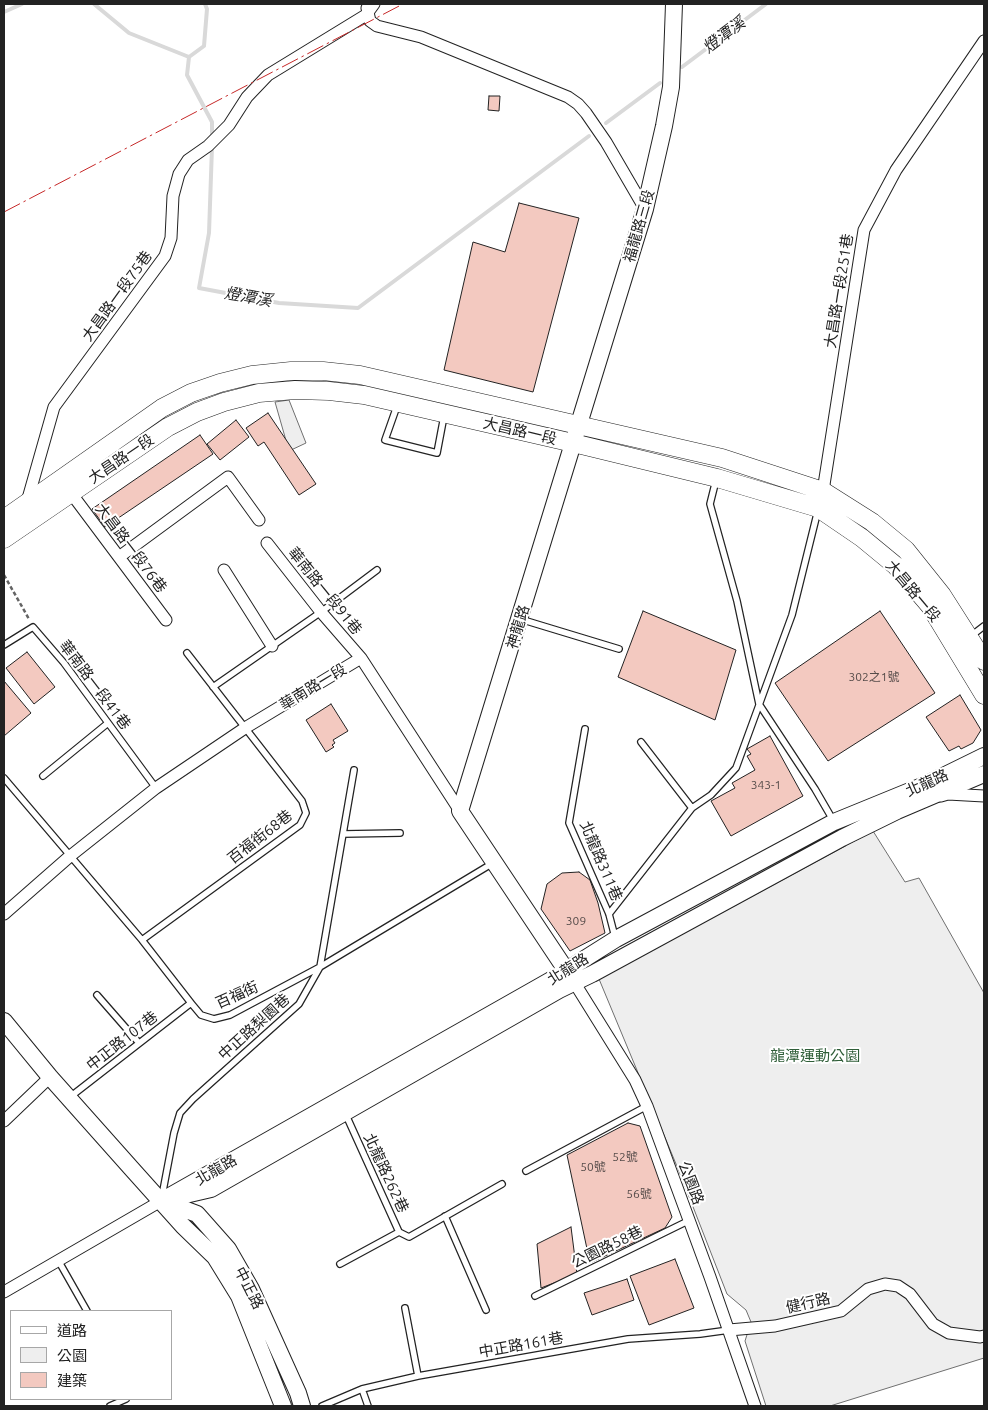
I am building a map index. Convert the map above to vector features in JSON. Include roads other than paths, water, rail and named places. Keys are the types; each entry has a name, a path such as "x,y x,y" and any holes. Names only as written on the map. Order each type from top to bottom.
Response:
{"main road":[{"name":"福龍路三段","path":"573,442 645,209 671,86 674,4"},
{"name":"大昌路一段","path":"5,531 27,503 162,408 191,393 252,375 291,370 360,375 722,458 823,491 872,522 906,550 942,595 984,661"},
{"name":"大昌路一段","path":"5,531 71,493 168,426 197,412 224,402 259,393 295,390 329,391 364,396 573,442 717,478 818,508 862,538 896,566 930,606 984,695"},
{"name":"神龍路","path":"460,811 573,442"},
{"name":"北龍路","path":"161,1201 341,1106 570,976 616,939 834,822 927,784 984,756"},
{"name":"北龍路","path":"570,976 592,974 842,838 897,811 984,774"},
{"name":"華南路一段","path":"460,811 570,976"},
{"name":"中正路","path":"4,1021 50,1077 183,1226 215,1256 234,1288 283,1406"},
{"name":"中正路","path":"161,1201 197,1214 228,1249 251,1290 298,1393 302,1406"}],"street":[{"path":"369,6 370,21 377,26 421,37 568,97 586,113 606,142 645,209"},
{"name":"大昌路一段75巷","path":"27,503 54,407 165,256 171,238 174,196 179,174 188,160 208,146 229,125 247,97 268,75 366,15 369,6"},
{"name":"大昌路一段251巷","path":"823,491 864,230 896,170 984,40"},
{"path":"119,557 228,476 258,520"},
{"name":"大昌路一段76巷","path":"71,493 166,620"},
{"name":"華南路一段91巷","path":"266,543 321,612 361,658"},
{"path":"224,570 272,646"},
{"name":"華南路一段","path":"4,914 70,857 156,788 245,728 361,658 460,811"},
{"path":"897,811 948,794 984,796"},
{"name":"公園路","path":"570,976 635,1080 647,1106 690,1220 755,1406"},
{"path":"4,1120 50,1077"},
{"name":"北龍路","path":"4,1292 161,1201"},
{"name":"健行路","path":"729,1330 775,1326 841,1311 868,1290 884,1284 898,1286 910,1294 933,1324 949,1333 984,1336"}],"lane":[{"path":"398,403 385,440 437,453 445,414"},
{"path":"717,478 710,504 737,601 759,704 815,789 842,838"},
{"name":"北龍路311巷","path":"609,914 692,808 711,795 736,768 792,615 823,491"},
{"path":"213,687 321,612 377,570"},
{"path":"520,619 620,649"},
{"path":"969,638 984,626"},
{"name":"華南路一段41巷","path":"4,646 33,627 64,663 156,788"},
{"path":"187,653 245,728"},
{"path":"43,776 108,722"},
{"name":"百福街68巷","path":"142,940 300,824 306,813 302,801 245,728"},
{"name":"北龍路311巷","path":"585,729 569,823 609,914 616,939"},
{"path":"641,742 692,808"},
{"name":"中正路梨園巷","path":"161,1201 174,1133 180,1113 193,1099 300,1004 320,967 354,770"},
{"name":"百福街","path":"4,778 142,940 191,1003 201,1014 214,1019 230,1015 320,967 495,862"},
{"path":"343,834 400,833"},
{"path":"97,995 139,1043"},
{"name":"中正路107巷","path":"69,1098 191,1003"},
{"name":"北龍路262巷","path":"341,1106 400,1232 409,1237 502,1184"},
{"path":"526,1171 647,1106"},
{"path":"445,1216 486,1310"},
{"name":"公園路58巷","path":"535,1296 690,1220"},
{"path":"340,1264 400,1232"},
{"path":"58,1260 86,1310"},
{"path":"405,1308 418,1376"},
{"name":"中正路161巷","path":"322,1406 362,1389 418,1376 628,1339 729,1330"},
{"path":"362,1389 368,1406"},
{"path":"110,1406 124,1400"}],"waterway":[{"name":"燈潭溪","path":"4,12 22,4"},
{"name":"燈潭溪","path":"94,4 129,33 189,57 187,75 212,122 212,138"},
{"path":"189,57 204,46 207,9 205,4"},
{"name":"燈潭溪","path":"682,67 766,4"},
{"name":"燈潭溪","path":"606,123 660,83"},
{"name":"燈潭溪","path":"212,147 209,233 199,288 279,303 358,308 589,136"}],"park label":[{"name":"龍潭運動公園","path":"815,1056"}]}
